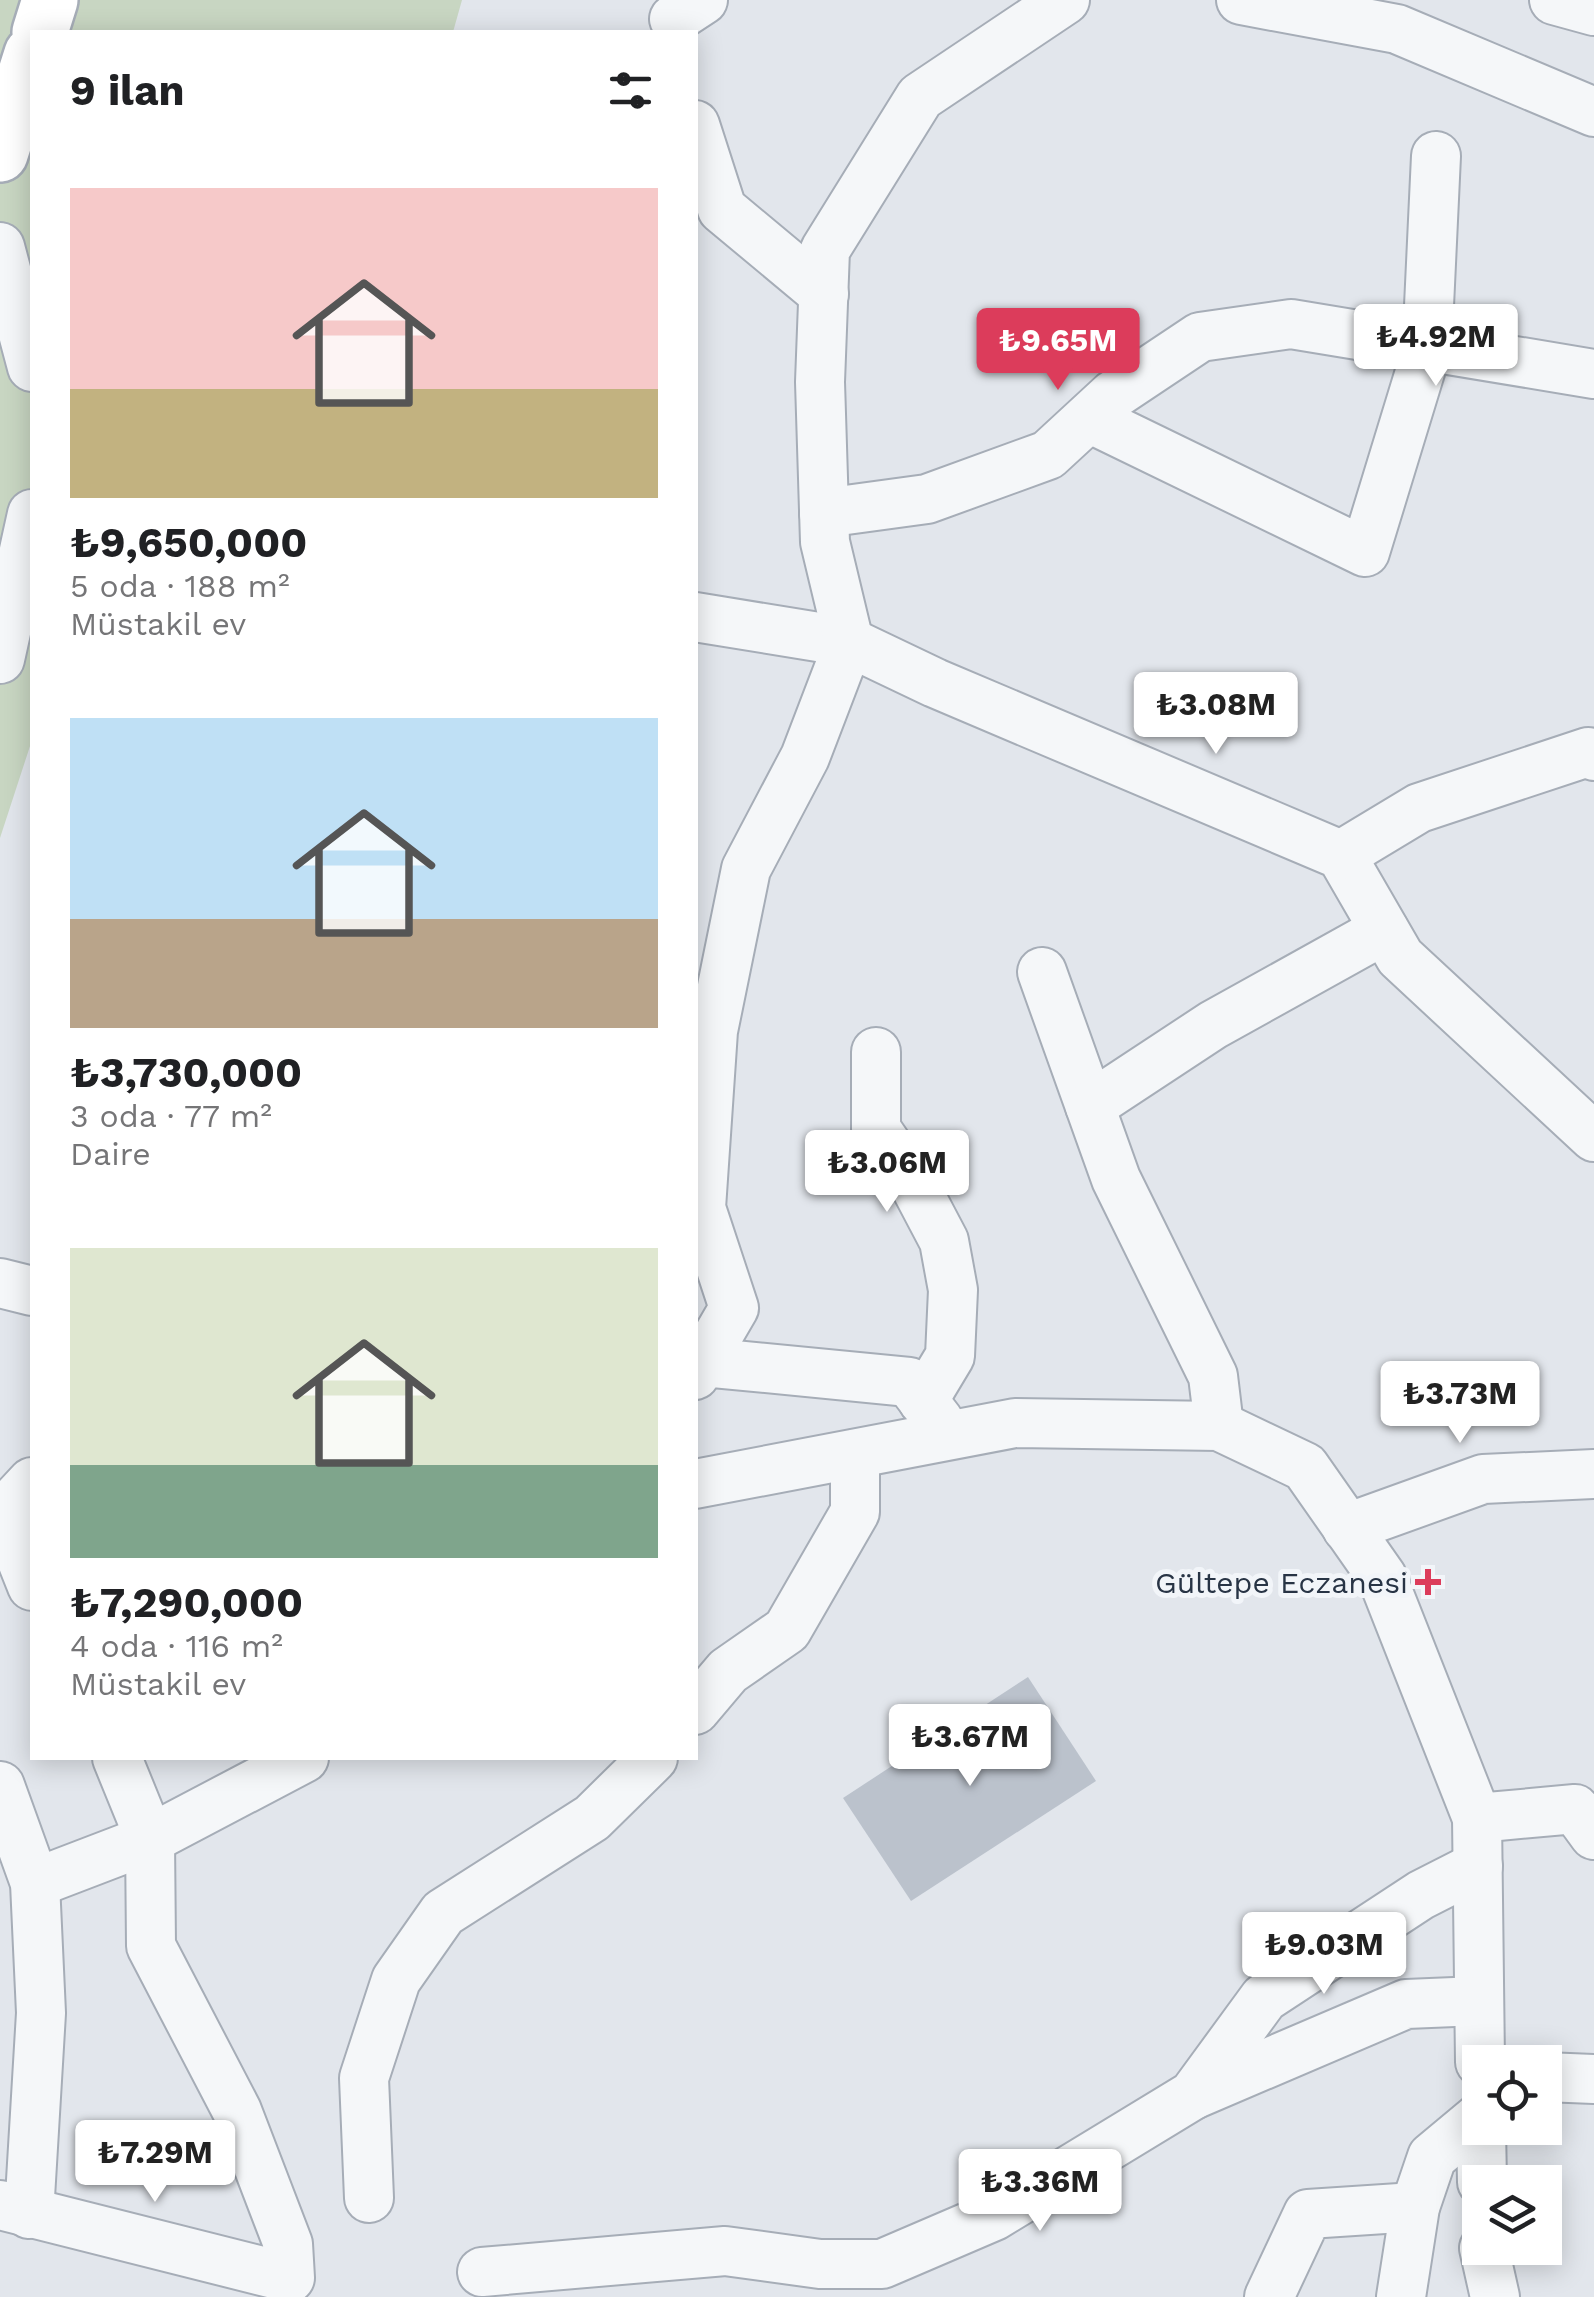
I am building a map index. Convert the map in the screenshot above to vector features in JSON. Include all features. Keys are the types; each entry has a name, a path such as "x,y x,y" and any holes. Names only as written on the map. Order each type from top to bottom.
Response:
{"street":[{"path":"41,30 50,0"},
{"path":"937,1418 909,1382 699,1369 734,1308 701,1208 713,1032 713,940 805,757 849,642 825,542 820,382 825,250 920,96 1066,0"},
{"path":"1241,0 1397,29 1594,112"},
{"path":"1554,0 1594,12"},
{"path":"0,154 30,60"},
{"path":"699,151 722,209 824,294"},
{"path":"1088,418 1365,552 1428,348 1436,156"},
{"path":"0,247 30,359"},
{"path":"824,513 944,492 1048,454 1114,395 1200,337 1290,324 1594,374"},
{"path":"0,659 30,523"},
{"path":"698,617 849,642 935,683 1341,854 1400,957 1594,1137"},
{"path":"1341,854 1419,808 1592,752"},
{"path":"1090,1106 1213,1025 1384,930"},
{"path":"1042,972 1116,1179 1213,1376 1220,1426"},
{"path":"876,1052 876,1128 914,1184 944,1241 953,1290 950,1356 937,1418"},
{"path":"0,1283 30,1290"},
{"path":"698,1483 855,1454 937,1418 1220,1426 1306,1467 1382,1577 1477,1818 1480,2045"},
{"path":"698,1706 728,1671 787,1630 855,1512 855,1454"},
{"path":"1348,1528 1483,1479 1594,1474"},
{"path":"30,1484 4,1513 30,1581"},
{"path":"0,1786 35,1883 41,2013 14,2209 290,2278 288,2244 238,2111 151,1946 150,1839 118,1760"},
{"path":"35,1883 150,1839 300,1760"},
{"path":"370,2198 364,2078 396,1980 443,1913 592,1818 651,1760"},
{"path":"1477,1818 1588,1811"},
{"path":"1193,2095 1264,1998 1421,1895 1478,1866"},
{"path":"482,2272 725,2252 820,2264 882,2264 994,2216 1193,2095 1406,2004 1479,2001"},
{"path":"1562,2078 1594,2079"},
{"path":"1401,2297 1415,2208 1432,2157 1462,2132"},
{"path":"1268,2297 1308,2214 1415,2208"},
{"path":"1488,2265 1496,2297"}],"green space":[{"path":"0,0 462,0 454,30 30,30 30,746 0,838"}],"building":[{"path":"1028,1677 1096,1781 911,1901 843,1798"}],"place":[{"name":"Gültepe Eczanesi","path":"1428,1582"}]}
